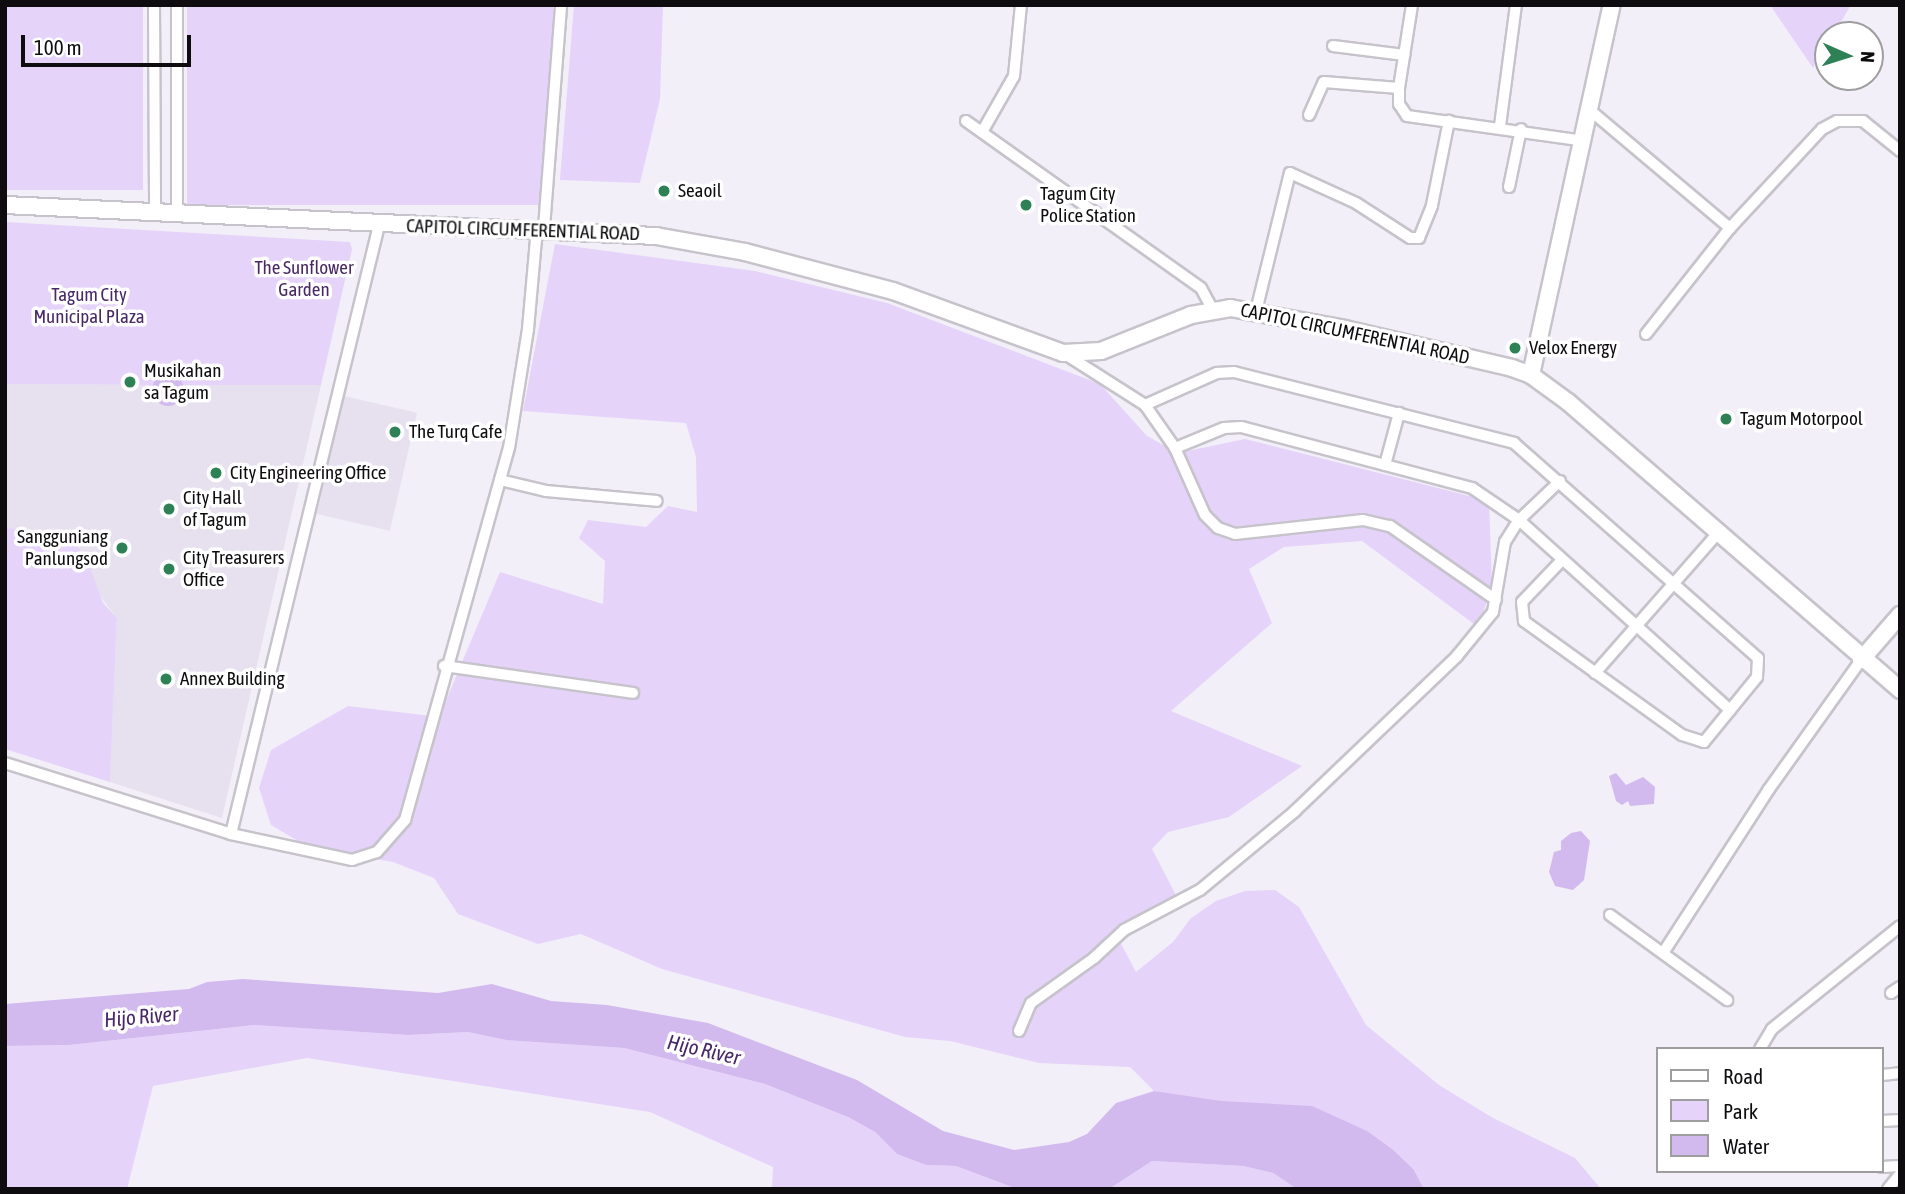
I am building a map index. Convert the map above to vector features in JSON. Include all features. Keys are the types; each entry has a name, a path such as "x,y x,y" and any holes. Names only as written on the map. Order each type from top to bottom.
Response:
{"main road":[{"path":"1531,375 1591,111 1612,5"},
{"name":"CAPITOL CIRCUMFERENTIAL ROAD","path":"5,205 379,225 540,228 656,236 745,252 893,291 1063,353 1101,351 1212,309 1256,310 1531,375 1718,533 1861,660 1900,690"},
{"path":"1861,660 1900,615"}],"street":[{"path":"155,5 155,213"},
{"path":"177,5 177,214"},
{"path":"5,763 231,834 352,860 376,852 405,820 413,799 444,666 500,480 522,377 540,228 561,5"},
{"path":"982,132 1014,76 1021,5"},
{"path":"1412,5 1399,88 1399,104 1407,116 1500,126 1584,141"},
{"path":"1500,126 1517,5"},
{"path":"1333,46 1404,55"},
{"path":"1309,115 1324,82 1399,88"},
{"path":"1591,111 1730,228"},
{"path":"966,121 1201,288 1212,309"},
{"path":"1256,310 1290,173 1356,203 1410,239 1419,238 1429,217 1449,121"},
{"path":"1646,334 1730,228 1806,143 1837,121 1863,121 1900,151"},
{"path":"1509,187 1521,129"},
{"path":"231,834 379,225"},
{"path":"1063,353 1144,405 1175,448 1205,516 1218,528 1235,534 1363,520 1390,526 1496,600"},
{"path":"1144,405 1217,373 1234,372 1501,436 1560,481 1760,663 1757,677 1709,738 1696,743 1595,673 1521,616 1522,602 1562,561"},
{"path":"1385,465 1399,413"},
{"path":"1175,448 1232,426 1472,488 1520,520 1562,561 1730,710"},
{"path":"500,480 546,491 657,501"},
{"path":"1019,1031 1031,1003 1084,966 1124,930 1200,890 1295,811 1457,656 1488,621 1496,600 1505,542 1520,520 1560,481"},
{"path":"1595,673 1718,533"},
{"path":"1663,953 1769,789 1861,660"},
{"path":"444,666 633,693"},
{"path":"1610,915 1727,1000"},
{"path":"1761,1047 1772,1028 1900,926"},
{"path":"1888,1189 1900,1174"}],"shaded area":[{"path":"5,384 153,385 154,399 165,406 182,399 183,385 321,385 222,818 110,782 117,618 97,592 88,562 62,535 5,528"},
{"path":"344,396 417,413 390,531 317,514"}],"green space":[{"path":"5,5 143,5 143,190 5,190"},
{"path":"187,5 553,5 553,205 187,205"},
{"path":"574,5 663,5 660,99 640,183 560,180"},
{"path":"1770,5 1851,5 1841,21 1814,21 1813,68"},
{"name":"Tagum City Municipal Plaza","path":"5,222 350,242 352,249 321,385 183,385 171,374 153,385 5,384"},
{"path":"555,244 755,271 887,303 1100,384 1147,436 1178,453 1245,439 1489,501 1492,587 1478,627 1362,541 1284,547 1249,569 1272,623 1171,711 1302,766 1229,817 1168,832 1152,849 1177,897 1118,938 1136,972 1173,942 1191,918 1216,901 1245,891 1275,890 1299,907 1366,1025 1439,1085 1493,1118 1575,1158 1601,1189 1424,1189 1414,1170 1367,1131 1154,1091 1130,1067 1039,1063 950,1041 905,1037 662,969 581,934 538,944 458,914 434,878 393,862 308,847 271,825 259,788 271,750 348,706 439,717 500,572 603,604 605,561 579,538 588,520 646,527 668,506 697,512 696,457 686,423 523,411"},
{"path":"5,528 49,532 72,539 88,562 103,603 117,618 110,782 5,749"},
{"path":"256,1025 408,1035 468,1032 506,1040 624,1048 765,1084 848,1117 875,1132 897,1154 926,1165 956,1166 1012,1187 1054,1189 772,1189 773,1167 650,1112 307,1058 153,1086 127,1189 5,1189 5,1046 69,1045"},
{"path":"1152,1161 1243,1166 1273,1173 1297,1189 1109,1189"}],"water":[{"path":"168,374 179,379 184,390 179,401 168,406 157,401 152,390 157,379"},
{"path":"1616,773 1626,785 1643,777 1655,787 1654,804 1630,806 1628,801 1622,805 1616,801 1609,776"},
{"path":"1581,831 1590,841 1584,880 1573,890 1555,886 1549,872 1554,852 1561,850 1561,841 1571,833"},
{"name":"Hijo River","path":"243,979 438,993 492,984 551,1001 607,1005 708,1023 857,1080 943,1131 1014,1150 1069,1142 1087,1134 1116,1103 1154,1091 1221,1101 1312,1106 1367,1131 1392,1149 1414,1170 1424,1189 1297,1189 1273,1173 1243,1166 1152,1161 1109,1189 1012,1187 956,1166 926,1165 897,1154 875,1132 848,1117 765,1084 624,1048 506,1040 468,1032 408,1035 255,1025 69,1045 5,1046 5,1004 189,989 207,982"}],"place":[{"name":"Seaoil","path":"664,191"},
{"name":"Tagum City Police Station","path":"1026,205"},
{"name":"Velox Energy","path":"1515,348"},
{"name":"Musikahan sa Tagum","path":"130,382"},
{"name":"Tagum Motorpool","path":"1726,419"},
{"name":"The Turq Cafe","path":"395,432"},
{"name":"City Engineering Office","path":"216,473"},
{"name":"City Hall of Tagum","path":"169,509"},
{"name":"Sangguniang Panlungsod","path":"122,548"},
{"name":"City Treasurers Office","path":"169,569"},
{"name":"Annex Building","path":"166,679"}],"park label":[{"name":"The Sunflower Garden","path":"304,279"}]}
